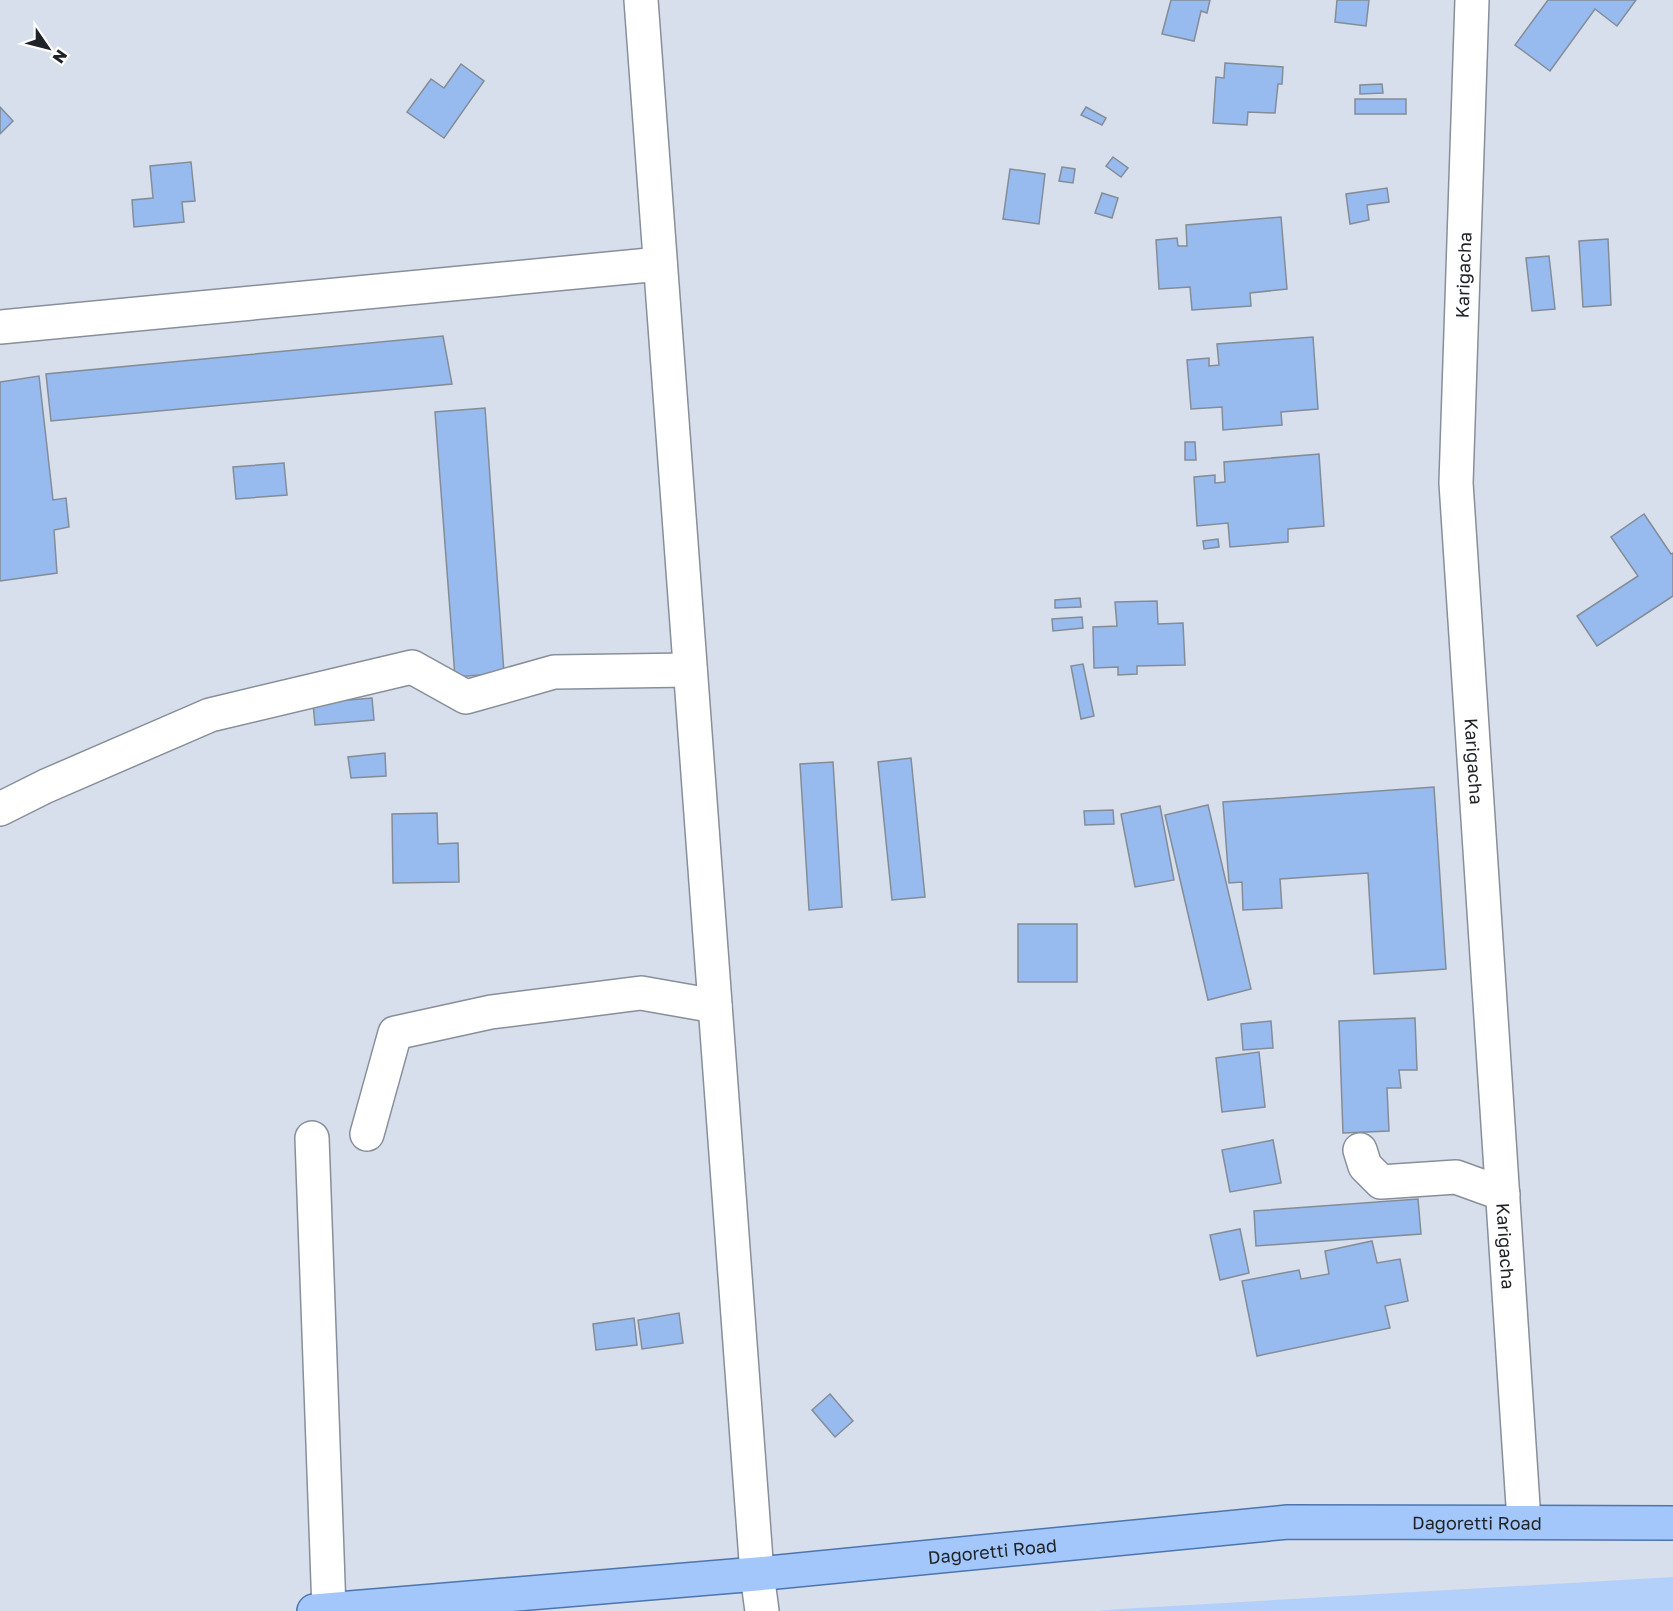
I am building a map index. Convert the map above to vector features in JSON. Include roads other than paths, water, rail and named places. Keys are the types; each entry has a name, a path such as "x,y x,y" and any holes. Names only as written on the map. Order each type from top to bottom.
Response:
{"main road":[{"name":"Dagoretti Road","path":"321,1610 757,1574 1288,1522 1673,1523"}],"street":[{"path":"641,0 757,1574 762,1611"},
{"name":"Karigacha","path":"1472,0 1456,483 1524,1521"},
{"path":"0,327 660,264"},
{"path":"0,809 46,786 210,715 412,667 465,697 554,672 690,670"},
{"path":"367,1134 395,1034 491,1012 641,993 715,1006"},
{"path":"312,1138 321,1610"},
{"path":"1360,1150 1365,1166 1381,1182 1456,1177 1503,1194"}]}
